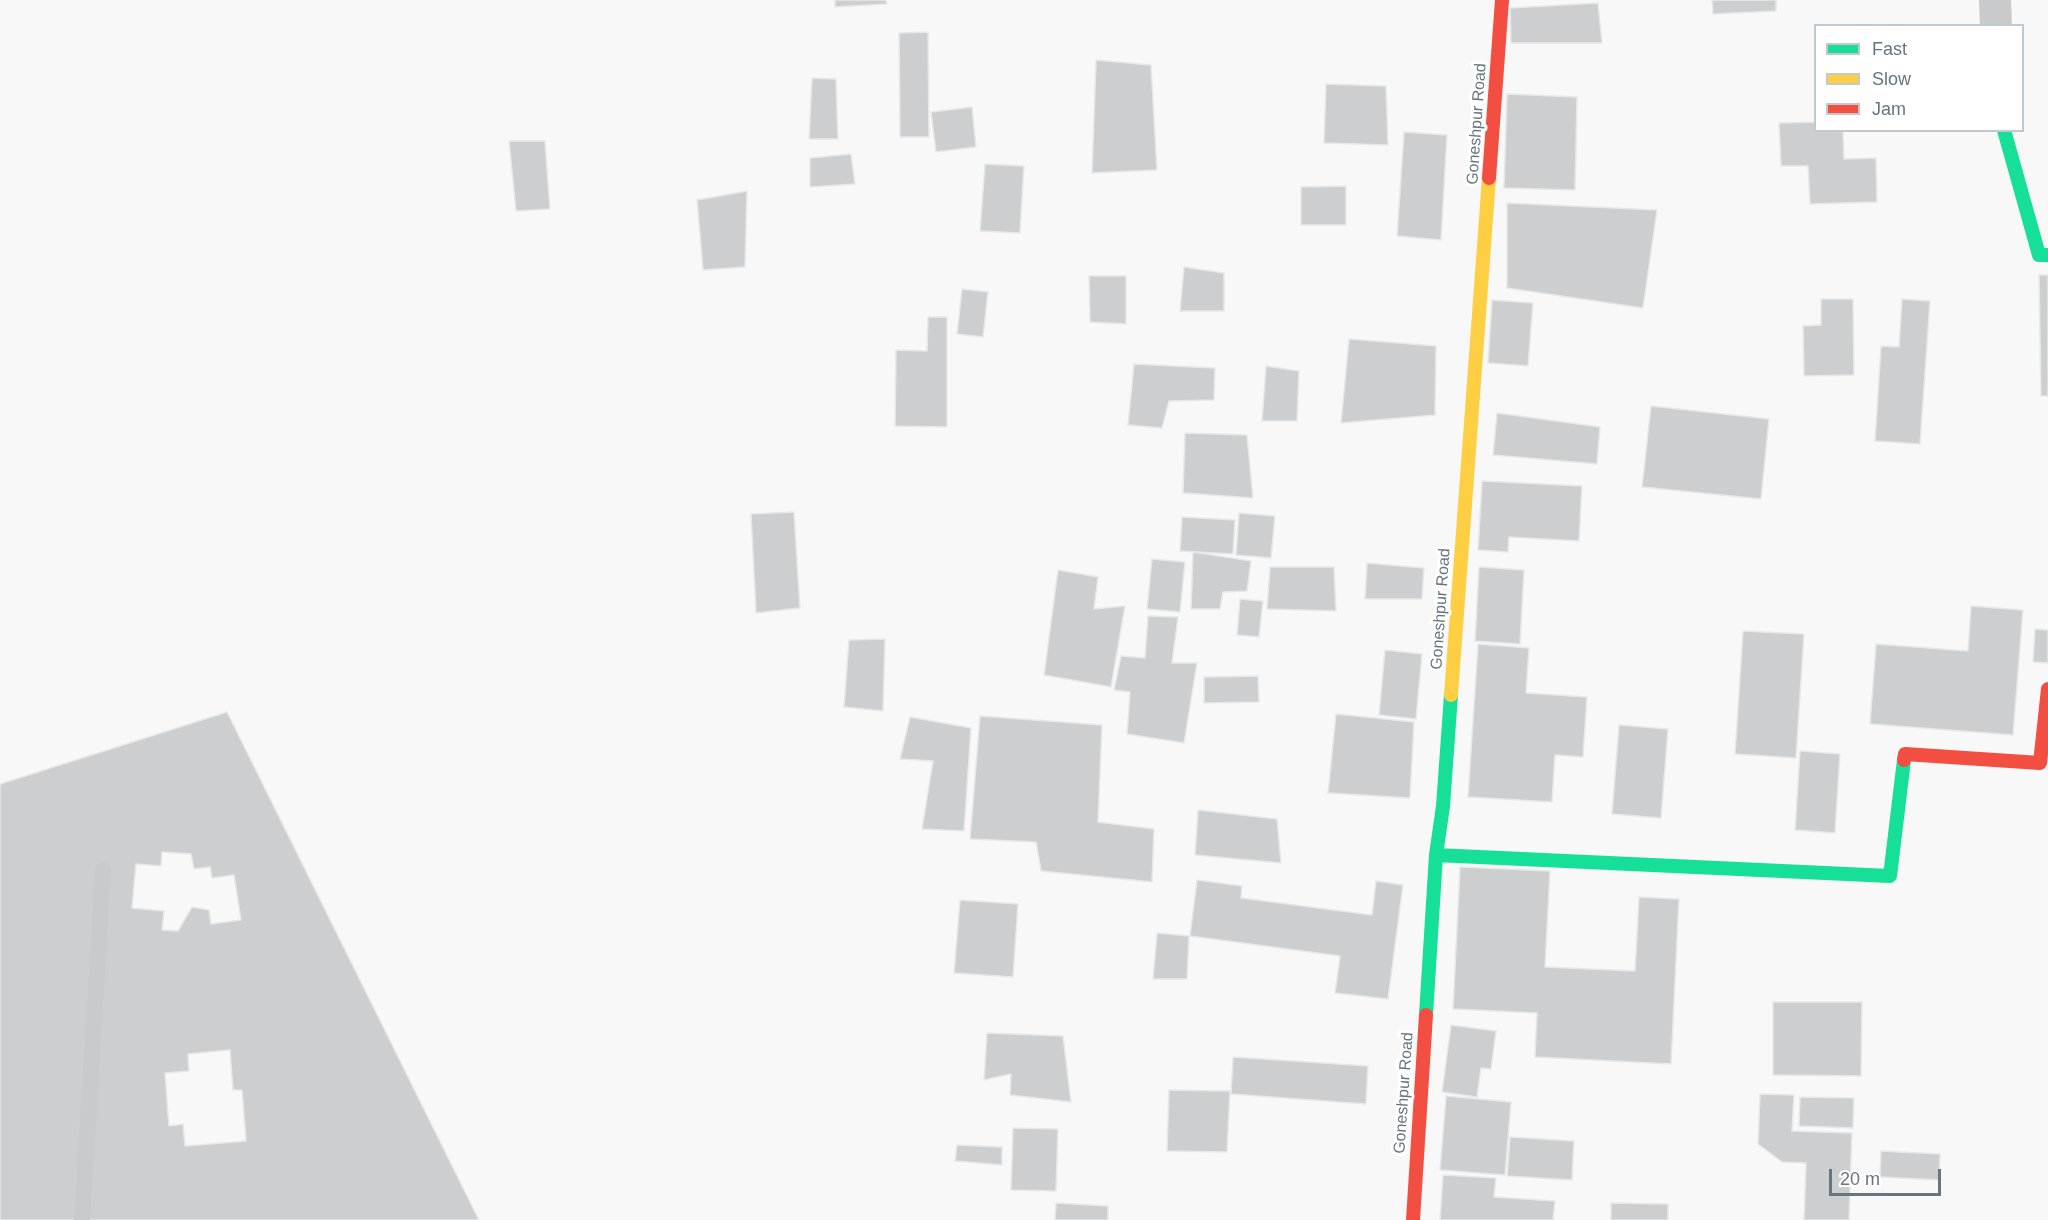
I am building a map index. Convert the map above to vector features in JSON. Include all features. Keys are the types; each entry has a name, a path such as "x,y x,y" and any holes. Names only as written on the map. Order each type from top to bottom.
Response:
{"street":[{"name":"Goneshpur Road","path":"1413,1220 1436,855 1443,806 1502,0"},
{"path":"1995,0 1996,24"},
{"path":"2005,132 2039,255 2048,255"},
{"path":"1436,855 1890,876 1905,754 2040,763 2048,689"}],"lane":[{"path":"82,1220 103,870"}],"building":[{"path":"835,0 886,0 887,4 835,7"},
{"path":"1712,0 1776,0 1776,11 1713,14"},
{"path":"1598,3 1602,43 1511,43 1510,8"},
{"path":"928,32 929,137 900,137 899,33"},
{"path":"1096,60 1151,65 1157,170 1092,173"},
{"path":"812,78 836,79 838,139 809,139"},
{"path":"1326,84 1386,86 1388,145 1324,143"},
{"path":"1507,94 1577,97 1575,190 1504,188"},
{"path":"972,107 976,147 936,152 931,112"},
{"path":"1814,122 1814,132 1843,132 1844,159 1876,158 1877,202 1810,204 1808,166 1781,166 1779,123"},
{"path":"1404,132 1447,135 1441,240 1397,236"},
{"path":"509,141 545,141 550,209 516,211"},
{"path":"851,154 855,184 810,187 810,158"},
{"path":"985,164 1024,166 1020,233 980,231"},
{"path":"1346,186 1346,225 1301,225 1301,187"},
{"path":"747,191 745,267 703,270 697,200"},
{"path":"1507,203 1657,210 1643,308 1507,288"},
{"path":"1184,267 1224,273 1224,311 1180,311"},
{"path":"2039,275 2048,275 2048,396 2041,396"},
{"path":"1089,276 1126,276 1126,324 1090,322"},
{"path":"962,289 988,292 983,337 957,334"},
{"path":"1821,299 1853,299 1854,375 1804,376 1803,326 1821,325"},
{"path":"1902,299 1930,301 1920,444 1875,441 1881,346 1899,347"},
{"path":"1492,300 1533,303 1528,366 1488,363"},
{"path":"928,317 947,317 947,427 895,426 896,350 927,351"},
{"path":"1349,339 1436,346 1435,415 1341,423"},
{"path":"1134,364 1215,368 1214,400 1169,401 1162,428 1128,425"},
{"path":"1266,366 1299,371 1297,421 1262,421"},
{"path":"1651,406 1769,419 1761,499 1642,487"},
{"path":"1497,413 1600,427 1597,464 1493,455"},
{"path":"1185,433 1247,435 1253,498 1183,493"},
{"path":"1482,481 1582,486 1579,541 1509,537 1508,552 1478,550"},
{"path":"794,512 800,608 756,613 751,514"},
{"path":"1239,513 1275,516 1271,558 1236,555"},
{"path":"1182,517 1235,520 1233,554 1180,551"},
{"path":"1193,552 1251,561 1247,591 1223,592 1220,609 1191,609"},
{"path":"1152,559 1185,562 1180,612 1147,609"},
{"path":"1367,563 1424,568 1422,599 1365,599"},
{"path":"1270,567 1334,567 1336,611 1267,609"},
{"path":"1479,567 1524,570 1520,644 1475,641"},
{"path":"1058,570 1098,577 1094,609 1125,606 1111,687 1044,675"},
{"path":"1240,599 1263,601 1259,637 1237,635"},
{"path":"1971,606 2023,610 2013,735 1870,724 1876,644 1968,651"},
{"path":"1148,616 1178,617 1172,663 1197,663 1184,743 1127,734 1130,692 1114,690 1121,656 1145,658"},
{"path":"2035,629 2048,630 2048,663 2033,662"},
{"path":"1743,631 1804,634 1796,758 1735,754"},
{"path":"885,639 883,711 844,707 849,640"},
{"path":"1478,644 1529,648 1526,693 1587,697 1583,757 1555,755 1552,802 1468,797"},
{"path":"1385,650 1422,654 1416,719 1379,715"},
{"path":"1258,676 1259,702 1204,703 1204,677"},
{"path":"227,712 479,1220 0,1220 0,784"},
{"path":"1336,714 1414,722 1410,798 1328,793"},
{"path":"980,716 1102,725 1098,822 1154,829 1152,882 1041,871 1036,842 970,839"},
{"path":"910,717 971,728 964,831 922,829 933,761 900,759"},
{"path":"1619,725 1668,729 1661,818 1612,814"},
{"path":"1800,751 1840,754 1835,833 1795,830"},
{"path":"1198,810 1277,819 1281,863 1195,855"},
{"path":"162,852 191,854 194,869 210,867 212,878 234,875 241,920 211,924 209,910 192,907 178,931 162,930 164,911 132,908 136,864 161,866"},
{"path":"1460,867 1550,871 1545,967 1635,971 1639,897 1679,899 1671,1064 1535,1057 1537,1013 1453,1009"},
{"path":"1197,880 1242,886 1241,898 1372,915 1376,881 1403,885 1388,999 1335,993 1340,956 1190,936"},
{"path":"960,900 1018,904 1013,977 954,973"},
{"path":"1157,933 1189,936 1187,979 1153,979"},
{"path":"1773,1002 1862,1002 1861,1076 1773,1075"},
{"path":"1451,1025 1496,1031 1491,1069 1481,1068 1477,1097 1442,1092"},
{"path":"987,1033 1063,1036 1071,1102 1010,1095 1011,1074 984,1080"},
{"path":"230,1050 233,1090 242,1090 246,1141 185,1146 183,1124 169,1126 165,1073 189,1071 188,1054"},
{"path":"1233,1057 1368,1066 1366,1104 1231,1094"},
{"path":"1169,1090 1230,1091 1227,1152 1167,1151"},
{"path":"1760,1094 1794,1095 1792,1131 1852,1133 1849,1220 1804,1220 1806,1163 1782,1162 1758,1144"},
{"path":"1446,1096 1511,1102 1505,1175 1440,1170"},
{"path":"1800,1097 1854,1098 1853,1128 1799,1126"},
{"path":"1013,1128 1058,1129 1056,1191 1011,1190"},
{"path":"1510,1137 1574,1141 1572,1180 1507,1176"},
{"path":"957,1145 1002,1147 1002,1165 955,1161"},
{"path":"1881,1151 1940,1154 1939,1180 1880,1177"},
{"path":"1443,1175 1496,1178 1494,1197 1555,1201 1553,1220 1440,1220"},
{"path":"1056,1203 1108,1206 1108,1220 1055,1220"},
{"path":"1611,1203 1668,1204 1668,1220 1611,1220"}],"traffic: fast":[{"path":"2005,132 2039,255 2048,255"},
{"path":"1426,1015 1436,855 1443,806 1451,695"},
{"path":"1436,855 1890,876 1904,760"}],"traffic: slow":[{"path":"1451,695 1489,178"}],"traffic: jam":[{"path":"1489,178 1502,0"},
{"path":"1904,760 1905,754 2040,763 2048,689"},
{"path":"1413,1220 1426,1015"}]}
